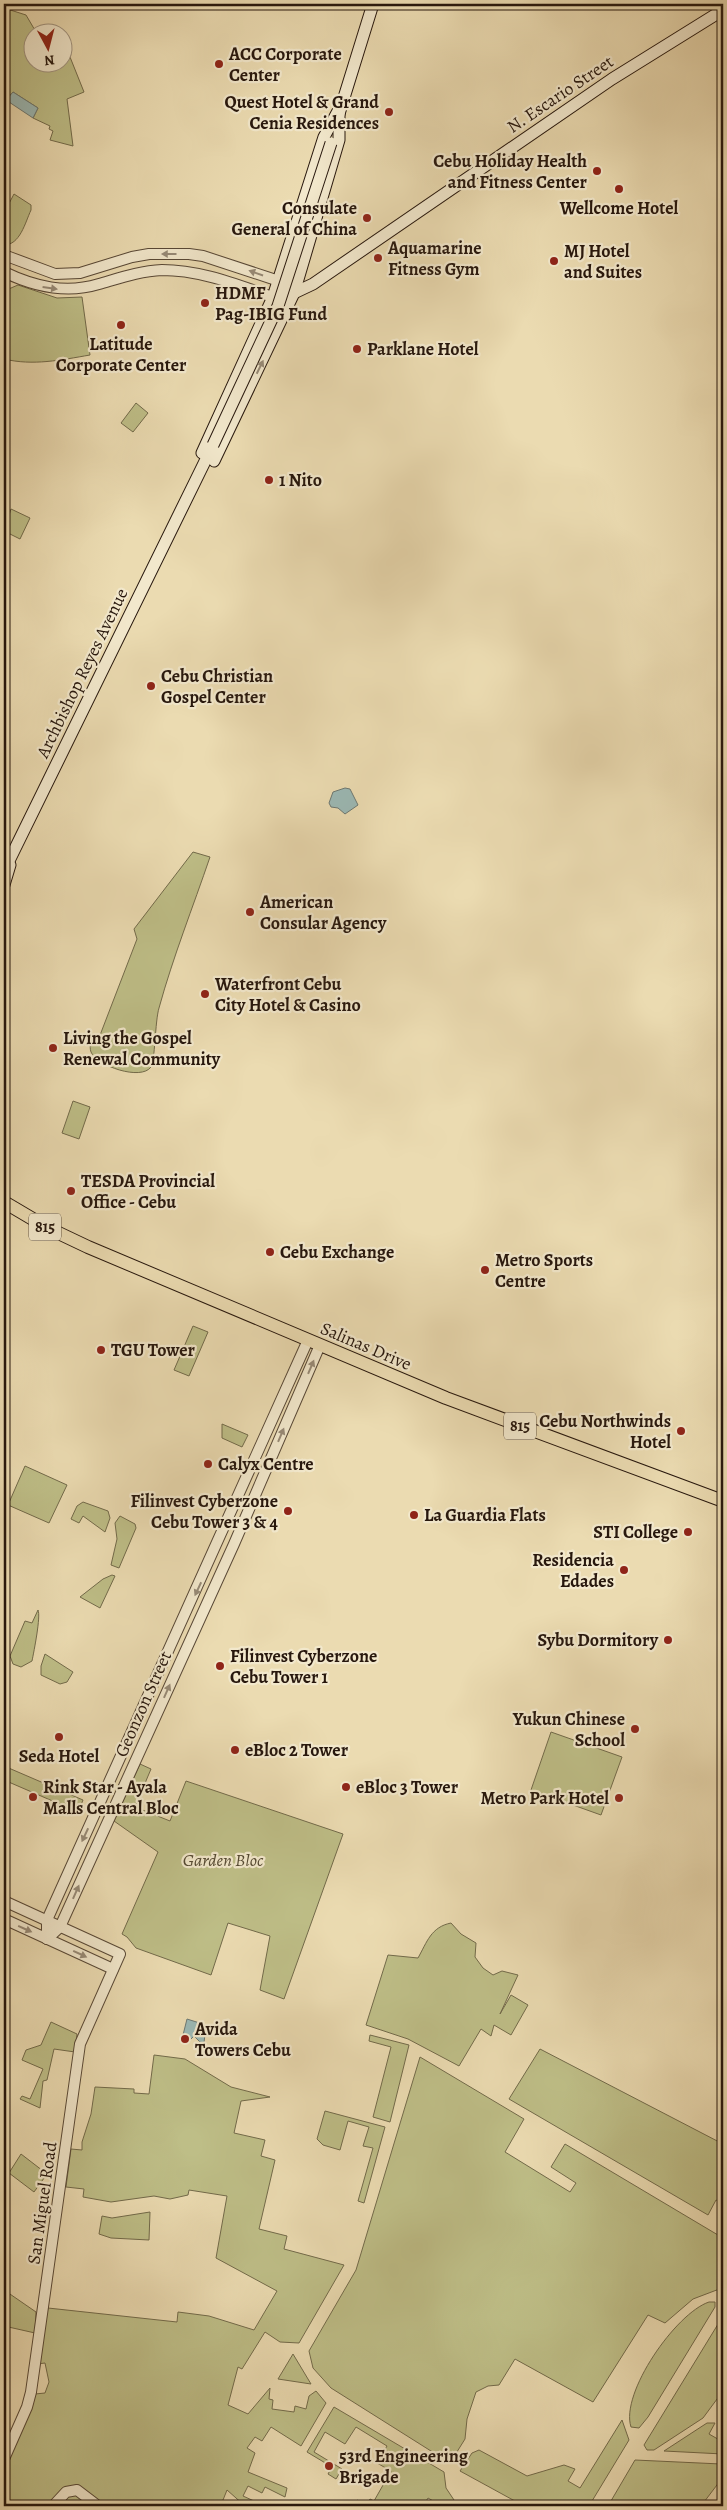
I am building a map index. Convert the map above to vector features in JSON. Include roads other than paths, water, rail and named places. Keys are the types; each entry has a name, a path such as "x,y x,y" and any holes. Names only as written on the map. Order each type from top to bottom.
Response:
{"main road":[{"name":"Archbishop Reyes Avenue","path":"4,871 213,445 278,306 331,143 339,110 373,4"},
{"name":"N. Escario Street","path":"294,294 313,284 612,79 723,10"},
{"name":"Archbishop Reyes Avenue","path":"179,515 177,506 273,297 324,137 339,110"},
{"name":"Archbishop Reyes Avenue","path":"179,515 190,510 294,294 339,140 339,110"},
{"path":"279,281 294,294"},
{"path":"273,297 294,294"},
{"name":"Archbishop Reyes Avenue","path":"4,859 16,847"},
{"name":"Archbishop Reyes Avenue","path":"4,885 16,847"},
{"name":"Salinas Drive","path":"4,1202 48,1228 446,1398 723,1500"}],"street":[{"path":"4,255 55,274 80,272 149,254 189,254 218,260 279,281"},
{"path":"4,272 32,284 54,289 83,288 135,273 162,270 186,272 218,279 273,297"},
{"name":"Geonzon Street","path":"47,1939 47,1920 314,1343"},
{"name":"Geonzon Street","path":"47,1939 60,1927 231,1551 314,1343"},
{"path":"4,1901 60,1927"},
{"path":"4,1919 113,1969"},
{"name":"San Miguel Road","path":"4,2459 27,2407 31,2392 80,2044 120,1954 60,1927"},
{"path":"53,2506 66,2492 77,2490 98,2506"}],"water":[{"path":"13,92 38,108 33,118 6,100"},
{"path":"345,788 350,789 358,805 345,814 338,808 331,807 329,803 333,792"},
{"path":"187,2019 206,2025 204,2043 194,2036 189,2041 182,2039"}],"place":[{"name":"ACC Corporate Center","path":"219,64"},
{"name":"Quest Hotel & Grand Cenia Residences","path":"389,112"},
{"name":"Cebu Holiday Health and Fitness Center","path":"597,171"},
{"name":"Wellcome Hotel","path":"619,189"},
{"name":"Consulate General of China","path":"367,218"},
{"name":"Aquamarine Fitness Gym","path":"378,258"},
{"name":"MJ Hotel and Suites","path":"554,261"},
{"name":"HDMF Pag-IBIG Fund","path":"205,303"},
{"name":"Latitude Corporate Center","path":"121,325"},
{"name":"Parklane Hotel","path":"357,349"},
{"name":"1 Nito","path":"269,480"},
{"name":"Cebu Christian Gospel Center","path":"151,686"},
{"name":"American Consular Agency","path":"250,912"},
{"name":"Waterfront Cebu City Hotel & Casino","path":"205,994"},
{"name":"Living the Gospel Renewal Community","path":"53,1048"},
{"name":"TESDA Provincial Office - Cebu","path":"71,1191"},
{"name":"Cebu Exchange","path":"270,1252"},
{"name":"Metro Sports Centre","path":"485,1270"},
{"name":"TGU Tower","path":"101,1350"},
{"name":"Cebu Northwinds Hotel","path":"681,1431"},
{"name":"Calyx Centre","path":"208,1464"},
{"name":"Filinvest Cyberzone Cebu Tower 3 & 4","path":"288,1511"},
{"name":"La Guardia Flats","path":"414,1515"},
{"name":"STI College","path":"688,1532"},
{"name":"Residencia Edades","path":"624,1570"},
{"name":"Sybu Dormitory","path":"668,1640"},
{"name":"Filinvest Cyberzone Cebu Tower 1","path":"220,1666"},
{"name":"Yukun Chinese School","path":"635,1729"},
{"name":"Seda Hotel","path":"59,1737"},
{"name":"eBloc 2 Tower","path":"235,1750"},
{"name":"eBloc 3 Tower","path":"346,1787"},
{"name":"Rink Star - Ayala Malls Central Bloc","path":"33,1797"},
{"name":"Metro Park Hotel","path":"619,1798"},
{"name":"Avida Towers Cebu","path":"185,2039"},
{"name":"53rd Engineering Brigade","path":"329,2466"}],"park label":[{"name":"Garden Bloc","path":"223,1860"}]}
